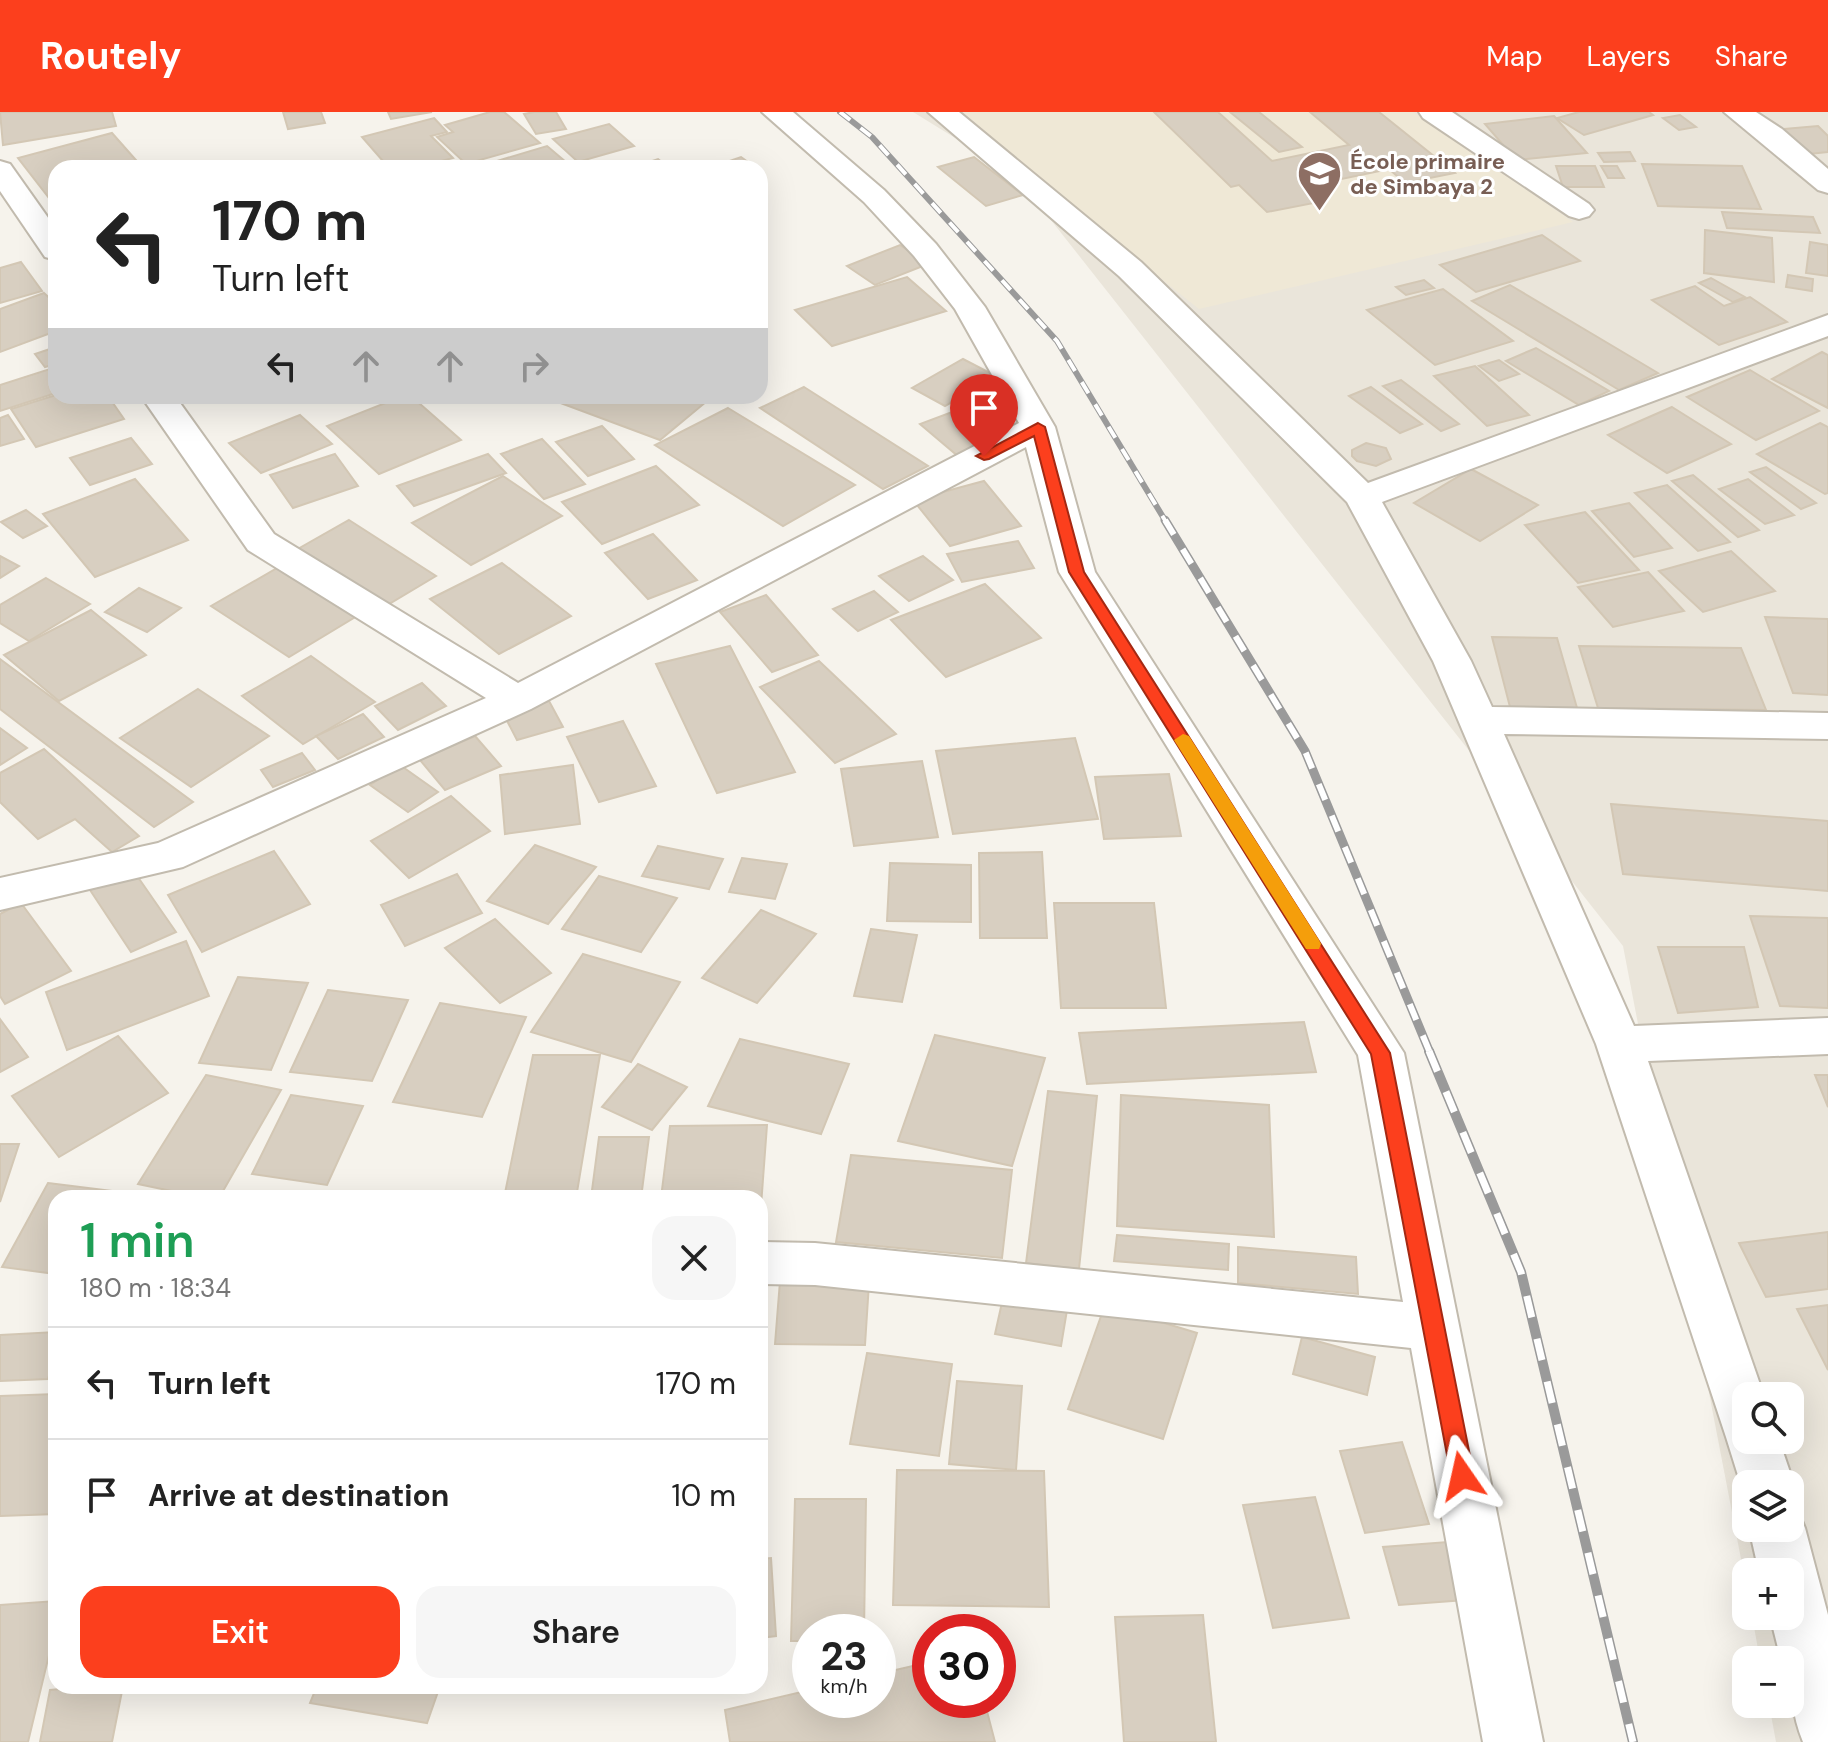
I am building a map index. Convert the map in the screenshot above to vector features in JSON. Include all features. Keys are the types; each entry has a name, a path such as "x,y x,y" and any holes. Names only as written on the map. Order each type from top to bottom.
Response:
{"street":[{"path":"776,112 874,196 925,250 969,307 1038,427 1077,572 1381,1053 1513,1742"},
{"path":"942,112 1130,269 1362,497 1452,661 1619,1044 1733,1382"},
{"path":"1433,112 1579,210"},
{"path":"1738,112 1772,135 1828,184"},
{"path":"0,170 48,239"},
{"path":"1362,497 1828,325"},
{"path":"164,404 261,542 517,700"},
{"path":"0,894 168,856 517,700 1038,427"},
{"path":"1477,720 1828,726"},
{"path":"1619,1044 1828,1036"},
{"path":"768,1263 815,1264 1434,1328"},
{"path":"1803,1630 1828,1729"}],"shaded area":[{"path":"913,112 1828,112 1828,1742 1776,1742 1772,1718 1804,1718 1804,1646 1757,1646 1755,1630 1804,1630 1804,1558 1741,1558 1738,1542 1804,1542 1804,1470 1732,1470 1732,1512 1623,946 1032,196 973,149"},
{"name":"École primaire de Simbaya 2","path":"963,112 1413,112 1573,222 1199,309 1067,204"}],"building":[{"path":"0,112 112,112 116,126 3,145"},
{"path":"283,112 321,112 325,123 288,129"},
{"path":"388,112 432,112 391,119"},
{"path":"490,112 504,112 540,143 480,160 462,160 437,137 453,132 445,125"},
{"path":"556,112 566,129 536,134 524,114"},
{"path":"1154,112 1218,112 1272,161 1349,145 1310,112 1379,112 1455,173 1405,183 1389,169 1303,187 1319,202 1267,212 1239,185 1231,187"},
{"path":"1230,112 1259,112 1302,147 1279,152"},
{"path":"1579,112 1649,112 1653,115 1584,135 1557,118"},
{"path":"1680,115 1696,127 1679,130 1663,118"},
{"path":"1554,116 1587,153 1516,160 1485,124"},
{"path":"434,118 447,132 431,136 453,158 382,160 362,137"},
{"path":"609,124 634,146 576,160 553,139"},
{"path":"1818,126 1828,136 1828,152 1799,155 1773,130"},
{"path":"112,133 136,160 48,160 48,197 18,158"},
{"path":"547,146 564,160 501,160"},
{"path":"1630,152 1635,161 1604,162 1598,153"},
{"path":"974,157 1023,195 986,206 938,167"},
{"path":"1642,164 1742,166 1761,209 1658,206"},
{"path":"1556,166 1595,166 1604,187 1563,187"},
{"path":"1601,166 1617,166 1624,178 1608,178"},
{"path":"1722,212 1813,217 1820,233 1727,228"},
{"path":"1705,230 1772,238 1774,282 1704,273"},
{"path":"1542,235 1580,261 1476,292 1440,265"},
{"path":"1810,242 1828,245 1828,276 1806,273"},
{"path":"900,245 928,264 875,285 847,266"},
{"path":"21,262 42,291 0,303 0,268"},
{"path":"1788,275 1813,279 1812,291 1786,287"},
{"path":"907,277 946,311 832,346 795,310"},
{"path":"1711,278 1745,297 1733,302 1699,283"},
{"path":"1424,280 1434,288 1406,295 1396,287"},
{"path":"1510,285 1658,373 1619,390 1472,301"},
{"path":"1695,286 1724,306 1750,297 1787,322 1719,345 1652,300"},
{"path":"1443,289 1513,341 1435,365 1367,310"},
{"path":"44,293 48,297 48,334 0,352 0,309"},
{"path":"1536,348 1609,391 1579,405 1506,361"},
{"path":"48,350 48,366 45,367 35,354"},
{"path":"1822,352 1828,355 1828,408 1772,379"},
{"path":"963,359 996,376 945,406 912,388"},
{"path":"1499,360 1519,374 1499,381 1479,366"},
{"path":"1475,366 1529,415 1487,426 1434,376"},
{"path":"48,370 48,396 0,411 0,385"},
{"path":"1750,370 1819,411 1756,440 1687,397"},
{"path":"1401,380 1459,424 1441,431 1383,386"},
{"path":"804,387 928,466 883,489 760,408"},
{"path":"1371,387 1422,424 1400,433 1349,396"},
{"path":"48,397 48,404 114,404 124,419 36,447 11,409"},
{"path":"979,402 1018,433 959,457 920,424"},
{"path":"383,404 420,404 461,440 379,474 327,426"},
{"path":"563,404 704,404 660,440"},
{"path":"1672,407 1731,444 1667,473 1608,435"},
{"path":"728,408 855,485 783,526 655,445"},
{"path":"8,415 24,439 0,446 0,418"},
{"path":"300,415 332,444 261,473 229,443"},
{"path":"1820,423 1828,427 1828,493 1825,494 1757,454"},
{"path":"602,426 634,459 588,476 556,442"},
{"path":"131,438 152,464 90,485 70,458"},
{"path":"542,439 585,484 544,499 501,454"},
{"path":"1366,443 1386,448 1391,459 1376,466 1357,461 1352,456 1352,450"},
{"path":"335,454 358,486 293,508 270,475"},
{"path":"488,454 506,473 414,506 397,486"},
{"path":"656,466 699,505 602,544 562,502"},
{"path":"1766,467 1816,503 1801,509 1750,472"},
{"path":"1471,469 1538,505 1480,541 1414,503"},
{"path":"1693,475 1759,530 1738,537 1672,481"},
{"path":"503,476 562,516 471,565 412,523"},
{"path":"135,479 188,540 95,577 43,514"},
{"path":"1748,479 1794,515 1765,524 1719,489"},
{"path":"984,481 1021,526 950,546 913,500"},
{"path":"1667,485 1730,542 1698,551 1635,493"},
{"path":"1629,503 1672,548 1634,557 1592,511"},
{"path":"26,510 47,526 23,538 1,522"},
{"path":"1585,512 1639,570 1578,583 1525,525"},
{"path":"349,520 436,576 384,607 296,550"},
{"path":"653,534 697,580 648,599 605,553"},
{"path":"1018,541 1034,568 962,582 947,554"},
{"path":"1731,551 1775,591 1703,612 1659,571"},
{"path":"0,556 19,566 0,578"},
{"path":"923,556 953,580 909,601 879,576"},
{"path":"502,563 571,616 499,654 430,599"},
{"path":"279,567 357,616 289,657 211,606"},
{"path":"1648,572 1684,611 1613,627 1578,587"},
{"path":"46,578 90,604 29,641 0,623 0,605"},
{"path":"985,584 1041,638 946,677 891,620"},
{"path":"139,588 181,608 147,632 105,612"},
{"path":"874,591 898,612 858,631 833,609"},
{"path":"766,595 818,655 772,672 720,612"},
{"path":"91,610 146,655 59,701 4,655"},
{"path":"1765,617 1828,619 1828,695 1793,693"},
{"path":"1492,637 1557,638 1577,708 1510,707"},
{"path":"730,646 795,772 717,793 656,664"},
{"path":"1579,646 1741,648 1766,710 1598,708"},
{"path":"311,656 375,702 303,744 242,696"},
{"path":"0,659 193,802 154,827 0,709"},
{"path":"819,661 896,734 835,763 760,687"},
{"path":"422,683 446,706 398,730 375,706"},
{"path":"198,689 269,736 191,787 120,738"},
{"path":"549,701 563,727 517,740 504,715"},
{"path":"363,714 384,737 338,759 316,736"},
{"path":"623,721 656,786 599,802 567,737"},
{"path":"0,728 27,748 0,765"},
{"path":"475,736 501,766 445,790 420,760"},
{"path":"1075,738 1098,819 953,834 936,751"},
{"path":"44,749 139,836 112,852 75,819 38,839 0,802 0,773"},
{"path":"302,753 315,770 273,787 261,770"},
{"path":"922,761 938,837 854,846 841,769"},
{"path":"400,765 438,792 408,812 370,785"},
{"path":"573,765 580,824 505,834 500,775"},
{"path":"1169,774 1181,836 1104,839 1095,777"},
{"path":"451,796 490,831 409,878 371,841"},
{"path":"1611,804 1828,821 1828,891 1623,874"},
{"path":"535,845 596,867 548,924 487,901"},
{"path":"658,846 723,859 709,889 642,876"},
{"path":"274,851 310,904 202,952 168,895"},
{"path":"1042,852 1047,938 980,938 979,853"},
{"path":"742,858 787,864 775,899 729,892"},
{"path":"890,863 971,865 971,922 887,921"},
{"path":"133,870 176,932 131,952 90,890"},
{"path":"457,874 482,913 405,946 381,905"},
{"path":"599,876 677,898 641,952 562,929"},
{"path":"21,903 71,971 5,1004 0,996 0,914"},
{"path":"1054,903 1154,903 1166,1008 1061,1008"},
{"path":"761,910 816,934 757,1003 702,978"},
{"path":"1750,916 1828,918 1828,1008 1780,1006"},
{"path":"495,919 551,973 500,1003 445,948"},
{"path":"871,929 917,935 902,1002 854,996"},
{"path":"186,941 209,996 67,1050 46,992"},
{"path":"1658,947 1744,947 1758,1007 1678,1013"},
{"path":"583,954 680,982 631,1062 531,1032"},
{"path":"238,977 308,983 271,1070 199,1063"},
{"path":"328,990 408,1000 372,1081 290,1072"},
{"path":"440,1003 526,1017 482,1117 393,1102"},
{"path":"0,1019 28,1057 0,1072"},
{"path":"1304,1022 1316,1072 1087,1084 1079,1033"},
{"path":"935,1035 1045,1058 1012,1166 898,1141"},
{"path":"118,1036 168,1093 59,1157 12,1096"},
{"path":"740,1039 849,1064 821,1134 708,1106"},
{"path":"533,1055 600,1055 577,1190 506,1190"},
{"path":"638,1064 687,1087 652,1130 602,1107"},
{"path":"206,1075 281,1090 224,1190 167,1190 138,1184"},
{"path":"1815,1075 1828,1075 1828,1107"},
{"path":"1048,1091 1097,1096 1079,1269 1026,1263"},
{"path":"291,1095 363,1106 327,1185 252,1174"},
{"path":"1121,1095 1269,1105 1274,1237 1117,1226"},
{"path":"767,1125 762,1190 662,1190 670,1126"},
{"path":"599,1137 649,1137 642,1190 592,1190"},
{"path":"0,1144 19,1144 0,1202"},
{"path":"851,1155 1012,1170 1002,1258 836,1242"},
{"path":"48,1183 105,1190 48,1190 48,1273 2,1267"},
{"path":"1828,1232 1828,1289 1766,1297 1739,1243"},
{"path":"1117,1235 1229,1244 1228,1270 1114,1261"},
{"path":"1238,1247 1356,1257 1358,1294 1238,1283"},
{"path":"780,1281 869,1283 865,1345 775,1344"},
{"path":"1003,1298 1067,1310 1061,1346 995,1334"},
{"path":"1105,1305 1197,1333 1163,1439 1068,1409"},
{"path":"1828,1305 1828,1370 1797,1309"},
{"path":"48,1332 48,1379 0,1381 0,1335"},
{"path":"1302,1337 1375,1357 1367,1395 1293,1374"},
{"path":"867,1353 952,1364 939,1456 850,1444"},
{"path":"957,1381 1022,1386 1016,1470 949,1464"},
{"path":"48,1394 48,1514 0,1516 0,1396"},
{"path":"1402,1442 1429,1524 1365,1533 1340,1451"},
{"path":"897,1470 1044,1471 1049,1607 893,1605"},
{"path":"1315,1497 1349,1618 1273,1628 1243,1505"},
{"path":"795,1499 866,1499 864,1614 792,1614 791,1641"},
{"path":"1448,1542 1465,1600 1399,1605 1383,1547"},
{"path":"768,1558 771,1558 776,1636 768,1637"},
{"path":"48,1602 48,1659 28,1742 0,1742 0,1605"},
{"path":"1203,1615 1216,1742 1124,1742 1115,1617"},
{"path":"912,1666 912,1718 989,1718 995,1742 730,1742 725,1710 792,1694 792,1718 896,1718 896,1670"},
{"path":"49,1694 121,1694 112,1742 40,1742"},
{"path":"314,1694 437,1694 427,1723 310,1703"}],"railway":[{"path":"840,112 872,137 1057,341 1166,522"},
{"path":"1165,520 1305,751 1430,1053"},
{"path":"1429,1051 1521,1272 1633,1742"}],"slow traffic":[{"path":"1183,740 1312,944"}],"place":[{"name":"École primaire de Simbaya 2","path":"1319,213"}],"route":[{"path":"984,456 1038,427 1077,572 1381,1053 1462,1476"}]}
